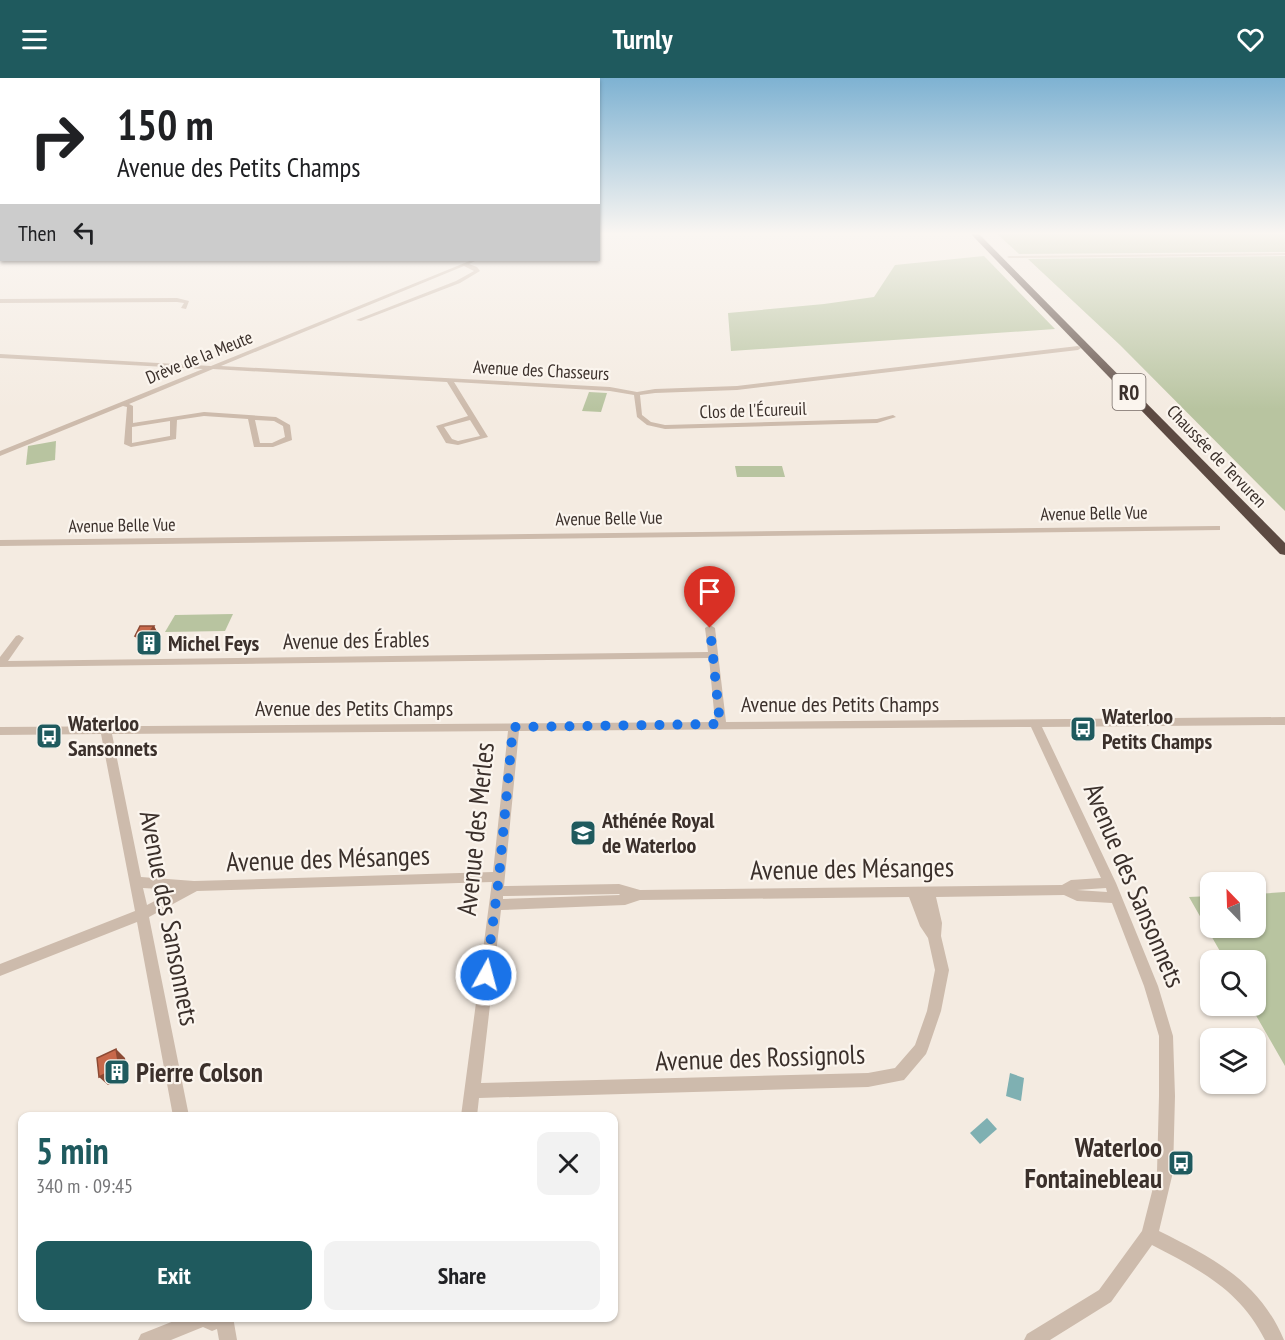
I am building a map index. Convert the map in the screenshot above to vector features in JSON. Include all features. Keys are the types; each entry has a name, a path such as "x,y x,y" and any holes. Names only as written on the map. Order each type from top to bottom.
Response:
{"highway":[{"name":"Chaussée de Tervuren","path":"1031,291 1285,551"},
{"name":"Chaussée de Tervuren","path":"1043,291 1285,533"}],"street":[{"name":"Drève de la Meute","path":"0,454 126,405 166,386 399,291"},
{"path":"359,320 435,291"},
{"path":"0,301 177,300 187,302 184,308"},
{"name":"Avenue des Chasseurs","path":"0,356 610,389 637,394 655,391 750,387 1078,348"},
{"path":"450,380 484,437 458,443 449,441 440,426 472,417"},
{"path":"459,395 468,388 494,383"},
{"name":"Clos de l'Écureuil","path":"637,394 639,416 649,424 664,427 877,422 893,417"},
{"path":"126,405 130,425 128,444 135,446 173,437 174,418"},
{"path":"130,425 204,414 282,420 286,424 289,438 273,445 257,445 251,418"},
{"name":"Avenue Belle Vue","path":"0,543 1217,528"},
{"path":"710,628 720,724"},
{"name":"Avenue des Érables","path":"0,664 19,638"},
{"name":"Avenue des Érables","path":"0,664 712,655"},
{"name":"Avenue des Petits Champs","path":"0,731 1285,721"},
{"name":"Avenue des Sansonnets","path":"1034,1340 1105,1296 1149,1235 1165,1172 1167,1096 1166,1036 1151,986 1110,883 1035,723"},
{"name":"Avenue des Merles","path":"469,1112 497,891 513,727"},
{"name":"Avenue des Sansonnets","path":"106,730 180,1112"},
{"name":"Avenue des Mésanges","path":"135,882 194,886 497,891 625,900 640,895 1065,890 1077,896 1116,898"},
{"name":"Avenue des Mésanges","path":"1065,890 1071,885 1110,883"},
{"name":"Avenue des Mésanges","path":"0,970 142,915 194,886"},
{"name":"Avenue des Rossignols","path":"913,892 927,926 934,936"},
{"name":"Avenue des Rossignols","path":"472,1090 868,1080 899,1075 921,1049 934,1011 942,970 934,936 935,923 929,892"},
{"path":"1149,1235 1214,1269 1252,1299 1275,1340"},
{"path":"147,1340 192,1322"},
{"path":"224,1322 228,1340"}],"green space":[{"path":"878,291 1018,291 1055,329 731,351 728,313 874,297"},
{"path":"1062,291 1285,291 1285,511 1120,345"},
{"path":"589,392 607,393 601,412 582,411"},
{"path":"56,441 55,460 26,465 28,446"},
{"path":"735,466 782,466 785,477 737,477"},
{"path":"233,614 225,631 165,632 175,615"},
{"path":"1285,892 1285,1066 1266,1033 1266,1028 1263,1028 1256,1016 1266,1016 1266,950 1219,950 1212,938 1266,938 1266,893"},
{"path":"1200,896 1200,916 1189,897"}],"water":[{"path":"1010,1073 1024,1078 1021,1101 1006,1096"},
{"path":"987,1118 997,1129 980,1144 970,1133"}],"building":[{"path":"140,626 154,626 147,636 135,636"},
{"path":"116,1049 119,1067 99,1077 97,1058"}],"place":[{"name":"Michel Feys","path":"149,643"},
{"name":"Waterloo Petits Champs","path":"1083,729"},
{"name":"Waterloo Sansonnets","path":"49,736"},
{"name":"Athénée Royal de Waterloo","path":"583,833"},
{"name":"Pierre Colson","path":"117,1072"},
{"name":"Waterloo Fontainebleau","path":"1181,1163"}],"route":[{"path":"486,975 499,877 513,727 720,724 710,628"}]}
